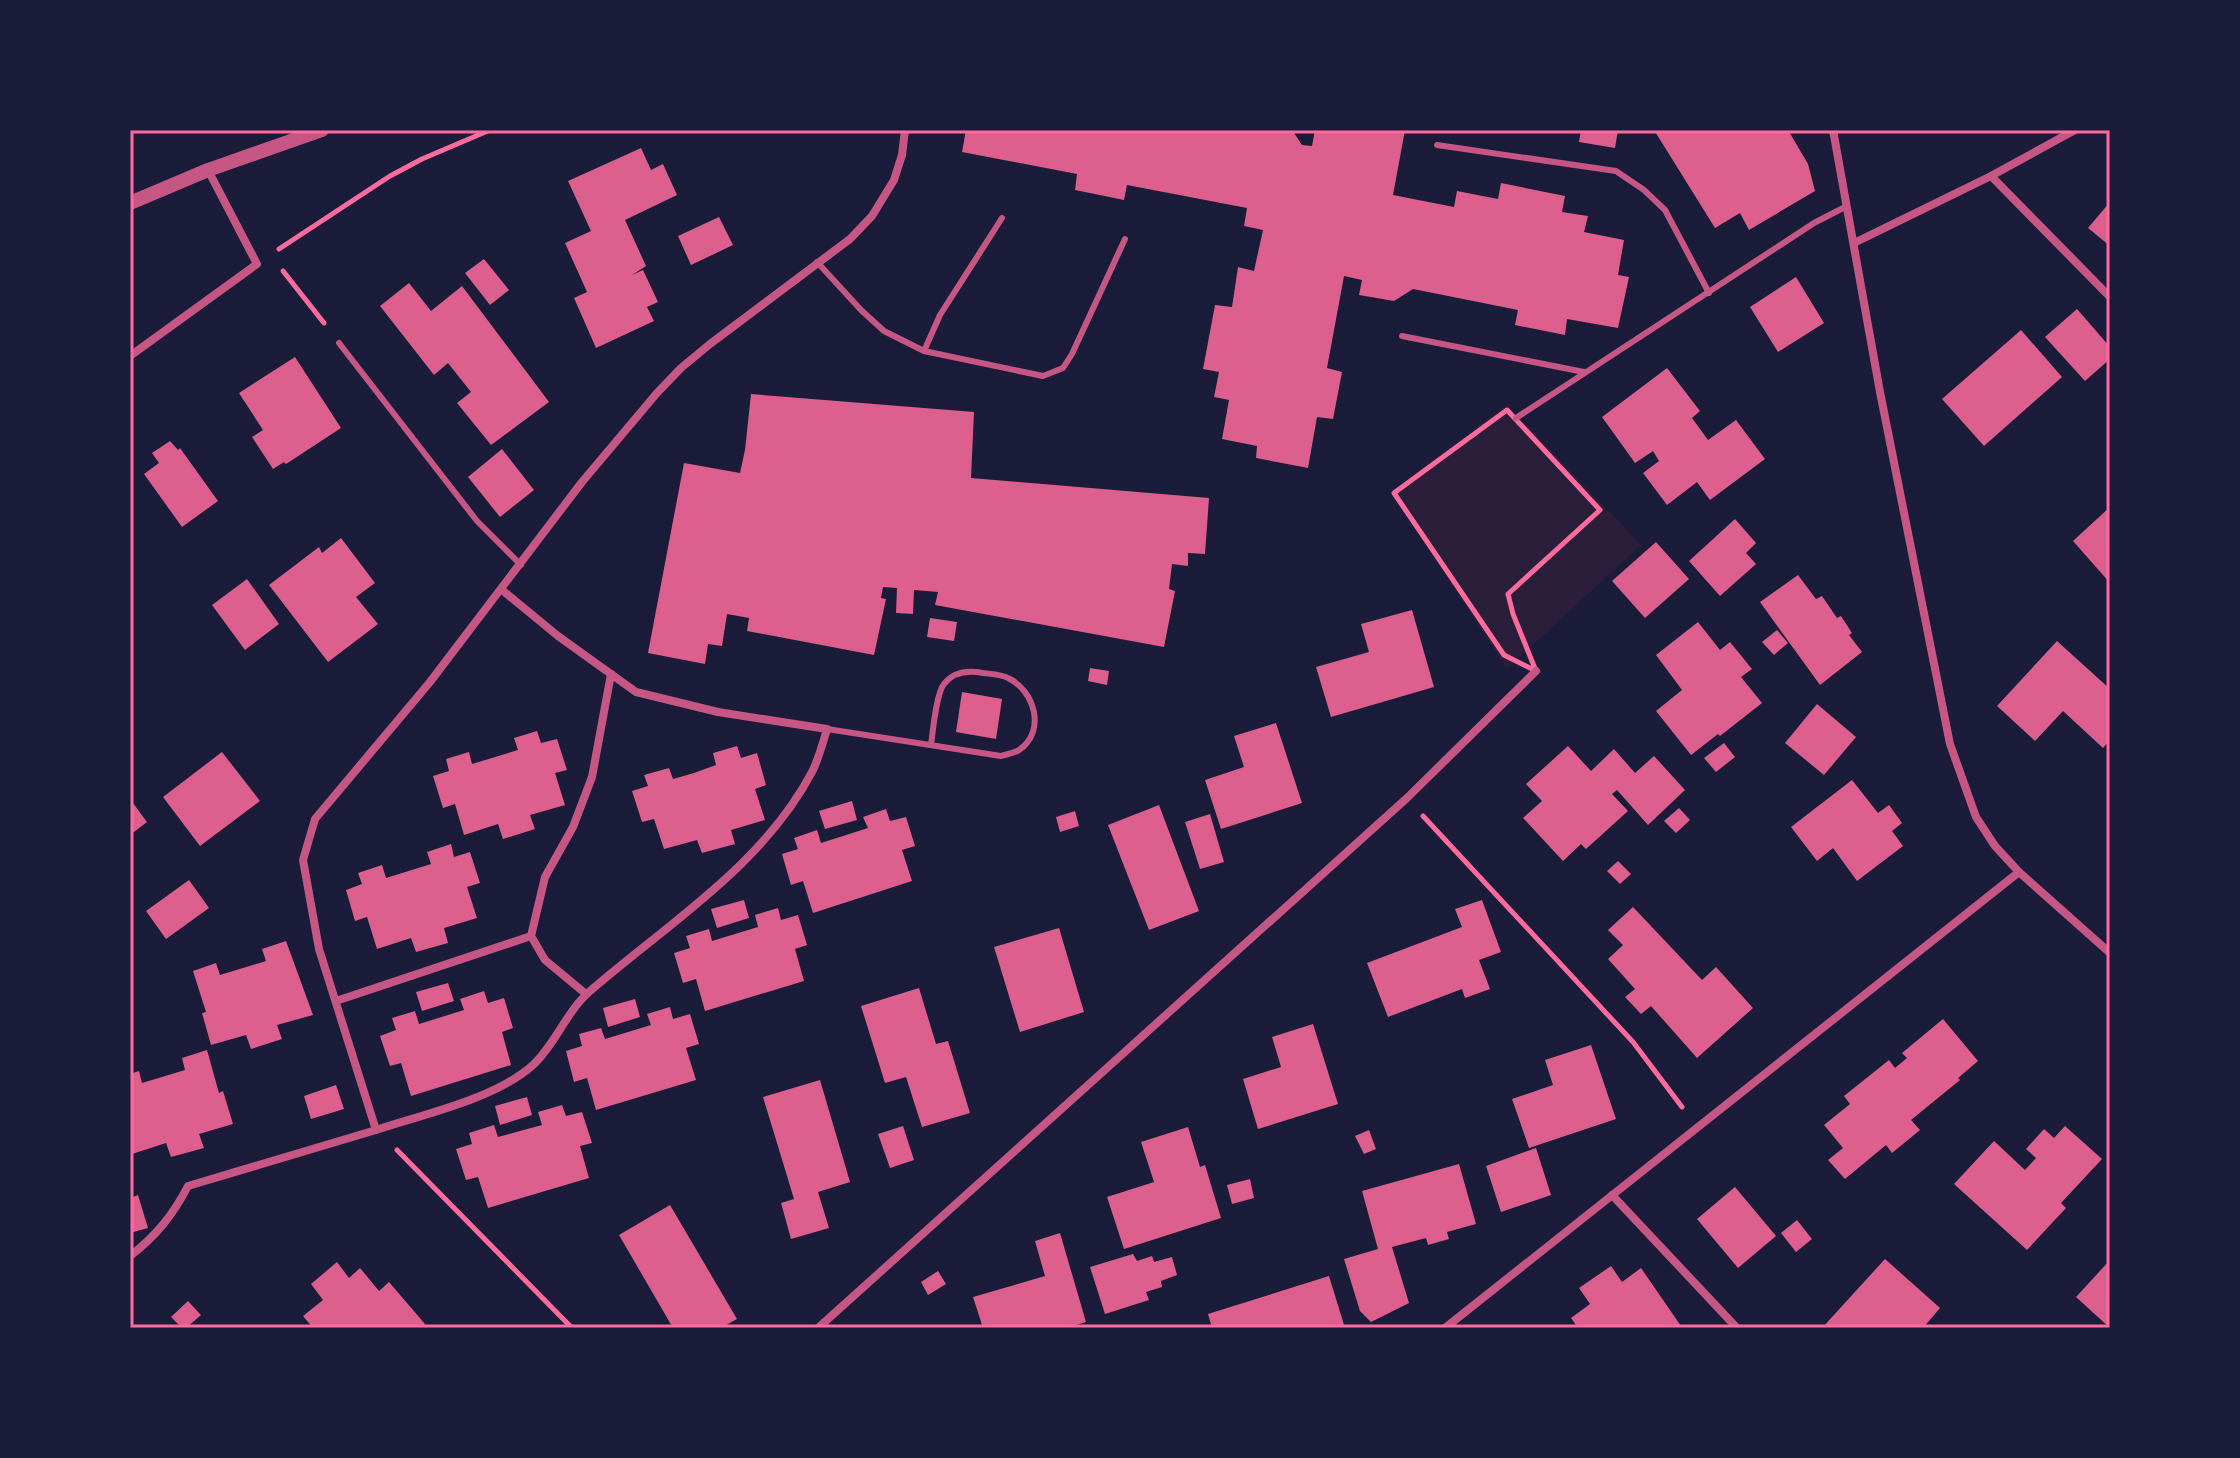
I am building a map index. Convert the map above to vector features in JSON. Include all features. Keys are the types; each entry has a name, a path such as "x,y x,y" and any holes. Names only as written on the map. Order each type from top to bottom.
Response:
{"street":[{"path":"130,203 208,170 322,130"},
{"path":"376,1130 319,949 303,860 315,819 430,682 624,431 681,368 850,239 872,216 886,195 902,155 905,130"},
{"path":"1833,130 1950,744 1976,817 1995,846 2019,872 2110,953"},
{"path":"1854,243 1991,176 2075,130"},
{"path":"130,356 257,264 208,170"},
{"path":"1991,176 2110,297"},
{"path":"130,1256 153,1238 175,1211 188,1186 488,1093 534,1064 586,994 659,937 742,862 789,810 814,768 827,729 718,712 636,692 558,636 502,590"},
{"path":"818,1328 1407,798 1536,671"},
{"path":"586,994 545,960 531,936 545,877 573,827 592,777 611,674"},
{"path":"1445,1328 2019,872"},
{"path":"336,1001 531,936"},
{"path":"1612,1195 1737,1328"}],"lane":[{"path":"1437,145 1616,171 1644,190 1665,210 1709,293"},
{"path":"1516,418 1814,223 1847,206"},
{"path":"924,351 940,315 1002,218"},
{"path":"817,262 884,331 924,351 1043,376 1063,368 1072,354 1125,239"},
{"path":"1402,336 1584,372"},
{"path":"339,343 477,521 521,565"},
{"path":"827,729 1001,756 1019,750 1032,736 1035,722 1033,704 1024,690 1007,677 968,670 955,674 941,686 931,745"}],"path":[{"path":"257,264 390,176 434,153 490,130"},
{"path":"270,255 339,343"},
{"path":"1507,410 1600,510 1508,594 1536,671 1504,655 1394,493 1507,410"},
{"path":"1407,798 1633,1042 1697,1127"},
{"path":"376,1130 572,1328"}],"shaded area":[{"path":"1507,404 1641,545 1507,669 1391,492"}],"building":[{"path":"966,130 1292,130 1302,145 1312,146 1315,130 1405,130 1393,195 1454,207 1457,191 1498,199 1501,183 1565,196 1562,212 1588,216 1584,232 1624,240 1618,275 1629,277 1618,328 1567,319 1565,335 1515,325 1518,310 1413,289 1394,301 1359,295 1362,280 1344,276 1327,368 1342,372 1333,419 1317,417 1308,468 1256,458 1257,446 1222,439 1229,400 1214,397 1219,372 1203,369 1215,305 1232,307 1238,267 1254,271 1263,230 1244,226 1247,208 1127,185 1124,200 1075,190 1077,174 962,152"},
{"path":"1581,130 1618,130 1615,148 1579,142"},
{"path":"1654,130 1788,130 1808,164 1815,191 1749,230 1740,213 1715,228"},
{"path":"641,148 651,170 663,164 677,195 625,220 646,266 632,275 643,270 658,302 647,307 654,321 596,348 574,298 587,292 565,243 591,231 568,181"},
{"path":"2110,202 2110,246 2088,228"},
{"path":"719,217 733,245 691,265 678,236"},
{"path":"484,259 509,290 490,305 465,273"},
{"path":"1796,277 1824,323 1778,352 1750,307"},
{"path":"409,283 431,311 462,286 549,402 491,445 457,403 471,392 448,363 434,375 380,306"},
{"path":"2077,309 2110,347 2110,359 2085,381 2045,337"},
{"path":"2021,330 2062,377 1984,446 1942,399"},
{"path":"295,357 341,428 286,464 284,462 273,469 252,437 263,430 239,393"},
{"path":"1667,368 1700,411 1692,418 1708,440 1736,420 1765,459 1710,500 1697,482 1667,505 1643,473 1659,461 1653,451 1635,463 1602,417"},
{"path":"751,394 974,412 971,478 1209,498 1205,554 1188,553 1188,566 1172,564 1169,589 1175,591 1164,647 935,605 938,592 914,590 913,614 896,613 897,588 883,587 881,598 886,599 874,655 747,631 749,618 727,614 722,646 708,644 705,664 648,653 684,463 740,473"},
{"path":"170,441 178,450 180,448 218,501 182,527 144,474 159,463 152,453"},
{"path":"502,449 534,490 500,517 468,477"},
{"path":"2110,507 2110,583 2073,541"},
{"path":"1735,519 1756,543 1746,553 1756,564 1720,596 1689,561"},
{"path":"341,538 375,583 356,597 378,624 328,662 269,585 319,547 322,553"},
{"path":"1656,542 1689,579 1645,618 1612,581"},
{"path":"1798,575 1816,599 1822,596 1837,618 1841,616 1852,633 1849,635 1862,652 1820,685 1760,602"},
{"path":"247,579 279,624 245,650 212,605"},
{"path":"1412,610 1434,687 1331,717 1316,667 1369,652 1361,624"},
{"path":"930,618 957,622 954,641 927,637"},
{"path":"1698,622 1720,650 1730,642 1752,669 1741,677 1762,703 1691,755 1656,711 1682,690 1656,655"},
{"path":"1777,630 1788,643 1774,655 1762,642"},
{"path":"2057,641 2110,689 2110,740 2103,748 2063,711 2035,741 1997,706"},
{"path":"1090,668 1109,671 1107,685 1088,681"},
{"path":"962,692 1002,699 996,739 956,732"},
{"path":"1817,704 1856,737 1824,775 1785,743"},
{"path":"1276,723 1302,803 1221,829 1205,780 1244,767 1234,736"},
{"path":"537,731 541,743 557,739 567,770 555,773 565,805 530,815 535,829 503,839 498,824 464,835 455,804 443,808 433,776 449,771 446,759 469,752 472,764 518,750 514,738"},
{"path":"1724,743 1735,757 1716,772 1704,758"},
{"path":"737,746 741,758 757,753 766,785 755,789 765,820 731,830 735,844 702,853 697,840 664,849 654,819 642,822 632,791 648,786 644,775 669,768 673,779 694,773 716,765 713,753"},
{"path":"1568,746 1591,771 1614,749 1635,773 1654,756 1685,790 1648,825 1617,790 1612,794 1628,811 1586,849 1581,844 1563,861 1523,818 1542,801 1526,784"},
{"path":"222,752 260,801 200,846 163,797"},
{"path":"1852,780 1878,813 1889,805 1902,823 1892,831 1903,846 1857,881 1833,848 1817,861 1791,827"},
{"path":"130,799 147,822 130,835"},
{"path":"852,801 857,820 825,829 819,811"},
{"path":"1159,805 1199,911 1149,930 1108,825"},
{"path":"1679,808 1690,820 1676,833 1664,821"},
{"path":"886,809 890,821 906,817 915,846 902,850 912,881 813,913 803,881 791,885 782,854 798,849 794,838 817,830 821,843 868,828 863,817"},
{"path":"1075,811 1079,826 1060,832 1056,817"},
{"path":"1210,814 1224,862 1200,869 1185,822"},
{"path":"451,844 454,857 470,852 480,883 467,887 477,918 444,928 448,943 416,952 411,938 377,949 367,917 355,921 346,890 362,884 358,873 382,865 386,878 431,864 427,852"},
{"path":"1618,861 1631,874 1620,884 1607,871"},
{"path":"189,880 209,908 166,939 146,911"},
{"path":"744,900 749,918 717,928 711,909"},
{"path":"1482,900 1501,952 1479,960 1490,989 1465,998 1462,989 1388,1017 1367,963 1462,927 1455,909"},
{"path":"1633,907 1702,980 1716,967 1753,1008 1697,1058 1651,1006 1641,1014 1625,997 1635,989 1608,959 1623,945 1608,930"},
{"path":"778,908 781,920 798,915 807,945 795,949 804,981 705,1011 696,979 683,983 674,953 690,948 686,936 709,929 712,941 758,927 755,915"},
{"path":"1059,928 1084,1012 1020,1032 994,947"},
{"path":"286,941 313,1015 277,1025 282,1039 251,1049 246,1035 211,1045 202,1013 206,1012 193,971 216,963 220,975 266,961 262,949"},
{"path":"448,983 454,1001 422,1011 416,992"},
{"path":"919,988 936,1044 948,1041 970,1113 922,1127 906,1077 885,1083 861,1006"},
{"path":"484,991 488,1003 504,998 513,1028 502,1032 511,1065 411,1096 401,1063 390,1066 380,1036 396,1030 392,1018 415,1011 419,1024 464,1010 460,999"},
{"path":"635,999 640,1017 608,1027 603,1008"},
{"path":"670,1007 673,1019 690,1014 699,1044 686,1048 696,1080 596,1110 587,1078 574,1082 566,1051 582,1046 579,1034 601,1028 605,1039 651,1025 647,1014"},
{"path":"1943,1019 1978,1061 1911,1120 1920,1130 1892,1153 1886,1145 1845,1179 1828,1160 1843,1148 1824,1125 1850,1104 1844,1096 1889,1060 1895,1068 1907,1058 1902,1053"},
{"path":"1313,1024 1338,1104 1258,1129 1243,1079 1281,1067 1272,1037"},
{"path":"1591,1045 1616,1119 1529,1148 1512,1099 1553,1085 1545,1060"},
{"path":"207,1050 219,1093 223,1091 233,1124 199,1134 204,1148 171,1157 166,1143 132,1154 130,1074 139,1071 142,1083 185,1070 182,1058"},
{"path":"820,1080 850,1182 818,1192 829,1228 791,1239 781,1203 794,1199 763,1097"},
{"path":"336,1085 344,1109 311,1119 304,1096"},
{"path":"527,1097 532,1115 500,1125 495,1106"},
{"path":"562,1105 566,1116 582,1112 592,1143 580,1146 589,1178 488,1208 478,1177 466,1180 456,1149 472,1144 469,1133 494,1125 498,1137 542,1125 538,1112"},
{"path":"903,1126 914,1160 890,1168 878,1134"},
{"path":"2065,1126 2102,1159 2061,1203 2066,1208 2027,1250 1954,1184 1994,1141 2025,1170 2036,1158 2026,1149 2044,1129 2054,1138"},
{"path":"1188,1127 1200,1167 1205,1165 1221,1218 1124,1249 1107,1197 1154,1182 1141,1142"},
{"path":"1369,1130 1376,1149 1364,1154 1355,1136"},
{"path":"1536,1148 1551,1195 1501,1212 1486,1166"},
{"path":"1459,1164 1476,1224 1447,1232 1449,1239 1428,1245 1426,1238 1392,1247 1409,1303 1371,1322 1360,1311 1344,1259 1378,1249 1362,1191"},
{"path":"1250,1179 1254,1198 1232,1204 1227,1185"},
{"path":"1735,1187 1776,1236 1738,1268 1697,1219"},
{"path":"131,1189 133,1197 138,1195 148,1228 130,1233"},
{"path":"670,1205 737,1319 721,1328 673,1328 619,1235"},
{"path":"1797,1220 1812,1239 1796,1252 1781,1233"},
{"path":"1060,1233 1086,1322 1066,1328 983,1328 973,1297 1045,1276 1035,1241"},
{"path":"1133,1254 1137,1261 1152,1256 1154,1262 1172,1257 1177,1275 1161,1281 1162,1287 1146,1292 1149,1300 1105,1314 1090,1267"},
{"path":"1885,1259 1940,1308 1923,1328 1822,1328"},
{"path":"2110,1260 2110,1328 2076,1297"},
{"path":"337,1262 349,1278 360,1268 379,1291 389,1282 425,1324 420,1328 313,1328 303,1316 323,1300 311,1284"},
{"path":"1611,1266 1622,1282 1641,1268 1681,1326 1578,1328 1571,1318 1590,1304 1579,1288"},
{"path":"938,1271 946,1284 928,1295 921,1282"},
{"path":"1329,1276 1345,1328 1212,1328 1208,1314"},
{"path":"188,1301 201,1315 182,1328 171,1317"}]}
